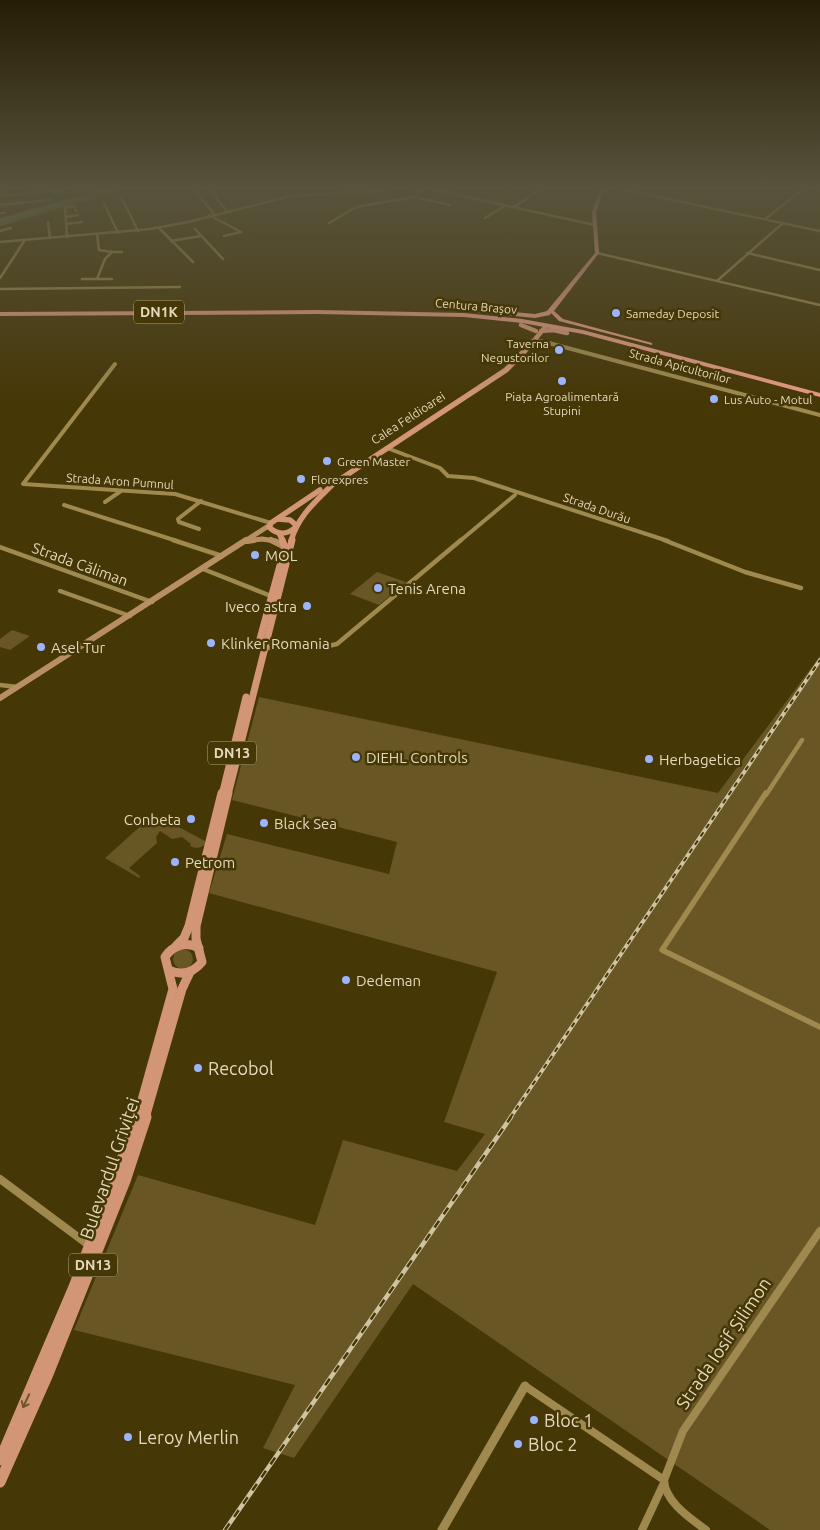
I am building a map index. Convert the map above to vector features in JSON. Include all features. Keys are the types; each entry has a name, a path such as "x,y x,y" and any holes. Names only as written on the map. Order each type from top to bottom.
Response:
{"highway":[{"name":"Calea Feldioarei","path":"544,323 593,258"},
{"path":"318,311 427,307 526,315 542,315 552,312 558,318 570,322"},
{"name":"Centura Brașov","path":"0,314 409,310 487,316 551,326 626,342 820,394"},
{"path":"318,311 449,317 521,324 570,322"},
{"path":"526,315 567,333 721,368"},
{"name":"DN1K","path":"570,322 646,342 721,368"}],"main road":[{"name":"Calea Feldioarei","path":"0,698 203,569 328,483 502,369 520,352 544,323"},
{"path":"521,324 538,331 553,330 567,333"},
{"name":"Calea Feldioarei","path":"244,541 288,532 296,526 310,506 324,491 506,370 524,353 535,339 538,331"},
{"path":"278,519 290,520 296,526"},
{"path":"199,948 196,933 199,914 288,549 277,533 270,529 270,524"},
{"name":"DN13","path":"176,946 187,932 271,596 296,526"},
{"path":"244,541 268,540 280,543 288,549"},
{"path":"190,972 179,974 170,970 165,962 166,957 176,946 191,944 199,948"},
{"name":"DN13","path":"190,972 202,962 202,952 199,948"},
{"name":"Bulevardul Griviței","path":"0,1460 44,1362 92,1247 125,1157 151,1074 173,989 173,978 170,970"},
{"name":"Bulevardul Griviței","path":"0,1482 48,1374 125,1181 146,1116 182,989 190,972"}],"street":[{"path":"0,278 13,258"},
{"path":"97,279 105,258"},
{"path":"189,258 193,262"},
{"path":"621,258 820,305"},
{"path":"718,280 741,258"},
{"path":"770,258 820,270"},
{"path":"82,279 112,279"},
{"path":"0,289 180,287"},
{"name":"Strada Apicultorilor","path":"535,339 644,366 820,415"},
{"name":"Strada Aron Pumnul","path":"115,364 23,484 168,493 200,501 270,524"},
{"name":"Strada Durău","path":"387,448 440,468 448,476 474,478 520,492 682,546 745,572 801,588"},
{"path":"105,502 122,490"},
{"path":"264,648 324,647 337,644 515,495"},
{"path":"199,528 178,522 178,519 200,501"},
{"path":"64,505 222,556"},
{"name":"Strada Căliman","path":"0,547 152,602"},
{"path":"203,569 271,596"},
{"path":"60,591 130,616"},
{"path":"0,685 18,687"},
{"path":"802,740 662,950 820,1027"},
{"path":"0,1179 92,1247"},
{"name":"Strada Iosif Șilimon","path":"642,1530 664,1482 683,1431 820,1231"},
{"path":"442,1530 525,1386 664,1482 670,1498 706,1530"}],"shaded area":[{"name":"Tenis Arena","path":"377,572 406,582 379,605 350,594"},
{"path":"12,630 30,636 10,650 0,647 0,639"},
{"path":"820,656 820,1530 770,1530 413,1284 294,1458 263,1448 295,1385 74,1330 138,1175 315,1225 343,1140 457,1171 485,1134 444,1122 497,972 209,893 227,834 389,874 397,842 232,800 259,697 718,793"},
{"path":"154,814 205,841 206,844 198,848 192,847 182,837 172,839 160,831 156,837 157,843 129,868 140,876 139,878 105,858"},
{"path":"183,949 190,952 193,959 190,966 183,969 176,966 173,959 176,952"}],"railway":[{"path":"510,1118 820,660"},
{"path":"225,1530 511,1117"}],"place":[{"name":"Sameday Deposit","path":"616,313"},
{"name":"Taverna Negustorilor","path":"559,350"},
{"name":"Piața Agroalimentară Stupini","path":"562,381"},
{"name":"Lus Auto - Motul","path":"714,399"},
{"name":"Green Master","path":"327,461"},
{"name":"Florexpres","path":"301,479"},
{"name":"MOL","path":"255,555"},
{"name":"Tenis Arena","path":"378,588"},
{"name":"Iveco astra","path":"307,606"},
{"name":"Klinker Romania","path":"211,643"},
{"name":"Asel Tur","path":"41,647"},
{"name":"DIEHL Controls","path":"356,757"},
{"name":"Herbagetica","path":"649,759"},
{"name":"Conbeta","path":"191,819"},
{"name":"Black Sea","path":"264,823"},
{"name":"Petrom","path":"175,862"},
{"name":"Dedeman","path":"346,980"},
{"name":"Recobol","path":"198,1068"},
{"name":"Bloc 1","path":"534,1420"},
{"name":"Leroy Merlin","path":"128,1437"},
{"name":"Bloc 2","path":"518,1444"}]}
